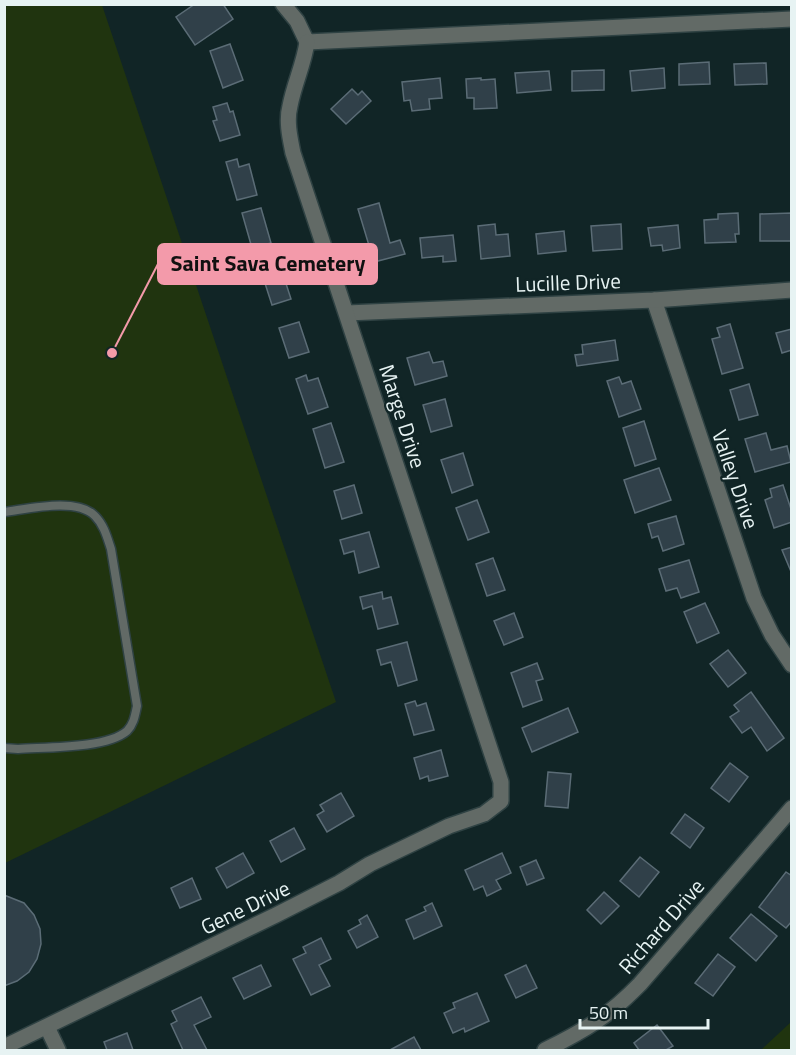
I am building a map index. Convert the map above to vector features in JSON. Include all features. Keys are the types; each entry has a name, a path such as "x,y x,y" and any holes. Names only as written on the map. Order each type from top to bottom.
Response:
{"street":[{"path":"284,4 297,21 307,42 792,19"},
{"name":"Marge Drive","path":"307,42 304,62 289,107 289,131 293,153 501,782 501,801"},
{"name":"Lucille Drive","path":"347,313 654,300 792,290"},
{"name":"Valley Drive","path":"654,300 754,598 772,635 792,665"},
{"name":"Gene Drive","path":"4,1047 286,910 370,864 449,826 484,814 501,801"},
{"name":"Richard Drive","path":"545,1050 578,1034 617,1008 792,808"},
{"path":"47,1027 58,1050"}],"lane":[{"path":"4,512 55,506 77,507 93,514 105,529 111,549 137,706 134,721 127,731 100,743 4,748"}],"green space":[{"path":"5,5 102,5 336,702 5,863"},
{"path":"791,1022 791,1050 761,1050"}],"building":[{"path":"195,4 223,4 233,19 195,45 176,17"},
{"path":"230,44 243,80 223,88 210,51"},
{"path":"709,62 710,84 679,85 679,64"},
{"path":"766,63 767,84 735,85 734,64"},
{"path":"664,68 665,88 632,91 630,71"},
{"path":"604,70 604,90 572,91 572,71"},
{"path":"549,71 551,90 517,93 515,73"},
{"path":"440,78 442,98 429,99 430,109 412,111 410,100 404,101 402,82"},
{"path":"481,78 481,80 495,79 497,108 474,109 474,98 467,98 466,79"},
{"path":"352,89 358,95 362,91 371,101 346,124 331,109"},
{"path":"227,103 230,112 233,111 240,135 220,141 213,121 217,120 213,107"},
{"path":"237,159 239,167 249,164 257,195 237,200 226,162"},
{"path":"379,203 390,243 400,240 405,254 374,262 358,209"},
{"path":"261,208 271,243 252,248 242,213"},
{"path":"738,213 739,234 735,234 736,242 705,243 704,220 718,219 718,214"},
{"path":"792,213 792,241 760,241 760,214"},
{"path":"495,224 496,235 508,234 510,256 481,259 478,226"},
{"path":"621,224 622,249 593,251 591,226"},
{"path":"678,225 680,248 663,251 662,245 651,246 648,228"},
{"path":"564,231 566,251 538,254 536,234"},
{"path":"453,235 456,261 443,262 443,256 422,258 420,238"},
{"path":"280,265 291,299 272,305 261,271"},
{"path":"299,322 309,352 289,358 279,328"},
{"path":"730,324 743,368 722,374 712,339 720,337 717,328"},
{"path":"792,329 792,350 782,353 776,333"},
{"path":"615,340 618,360 577,366 575,355 583,354 582,345"},
{"path":"429,352 433,363 443,361 447,376 415,385 407,358"},
{"path":"306,375 308,381 318,378 328,407 308,414 296,379"},
{"path":"619,377 622,384 631,381 641,409 619,417 607,381"},
{"path":"749,384 758,415 739,420 730,390"},
{"path":"445,399 452,426 431,432 423,405"},
{"path":"644,421 656,459 635,466 623,428"},
{"path":"331,423 344,462 325,468 313,429"},
{"path":"766,433 771,450 787,446 791,462 755,472 745,439"},
{"path":"463,453 473,485 452,493 441,460"},
{"path":"659,468 671,500 635,513 624,480"},
{"path":"354,485 362,513 342,519 334,491"},
{"path":"783,485 792,512 792,522 774,528 765,500 772,497 770,489"},
{"path":"477,500 489,532 468,540 456,508"},
{"path":"676,516 684,544 663,551 658,536 652,538 648,524"},
{"path":"369,532 379,567 359,573 354,551 344,554 340,540"},
{"path":"792,547 792,574 782,550"},
{"path":"493,558 505,590 487,596 476,564"},
{"path":"689,560 699,592 681,598 677,588 666,591 659,569"},
{"path":"382,592 383,599 391,597 398,624 378,629 372,606 363,609 360,597"},
{"path":"705,603 719,633 697,643 684,612"},
{"path":"514,613 523,637 504,645 494,621"},
{"path":"407,642 417,680 398,686 391,662 381,665 377,650"},
{"path":"728,650 746,673 728,687 710,664"},
{"path":"537,663 543,679 536,681 542,700 523,707 511,673"},
{"path":"751,692 784,738 767,751 751,727 742,733 730,717 739,711 734,705"},
{"path":"415,701 417,706 426,703 434,730 414,735 405,704"},
{"path":"568,708 578,732 532,752 522,728"},
{"path":"441,750 448,776 429,781 428,776 420,779 414,758"},
{"path":"730,763 748,777 729,802 711,788"},
{"path":"548,772 571,774 568,808 545,806"},
{"path":"341,793 354,816 327,832 317,815 324,811 320,805"},
{"path":"685,814 704,828 690,848 671,833"},
{"path":"294,828 305,849 281,862 270,841"},
{"path":"243,853 254,873 227,888 216,868"},
{"path":"502,853 511,873 496,880 501,889 487,896 483,886 474,890 465,870"},
{"path":"640,857 659,872 639,897 620,881"},
{"path":"536,860 544,878 527,885 520,867"},
{"path":"786,872 792,876 792,921 786,928 759,907"},
{"path":"192,878 201,899 180,908 171,888"},
{"path":"604,892 619,906 601,924 587,910"},
{"path":"4,895 24,903 34,915 40,929 41,944 37,959 29,972 17,981 4,986"},
{"path":"432,903 442,926 414,939 406,920 426,911 424,907"},
{"path":"751,914 777,936 756,961 730,938"},
{"path":"367,915 378,937 357,948 348,931 361,924 359,920"},
{"path":"321,938 331,959 319,965 330,986 311,995 293,959 306,953 303,947"},
{"path":"718,954 735,967 713,996 695,983"},
{"path":"261,965 271,986 244,999 233,978"},
{"path":"526,965 537,988 516,998 505,975"},
{"path":"477,993 489,1021 465,1032 464,1028 453,1033 444,1013 455,1008 453,1003"},
{"path":"201,997 211,1017 194,1025 207,1050 183,1050 171,1024 177,1021 172,1011"},
{"path":"657,1025 673,1046 666,1050 639,1050 634,1043"},
{"path":"127,1033 133,1050 107,1050 104,1042"},
{"path":"414,1037 421,1050 390,1050"}],"place":[{"name":"Saint Sava Cemetery","path":"112,353"}]}
